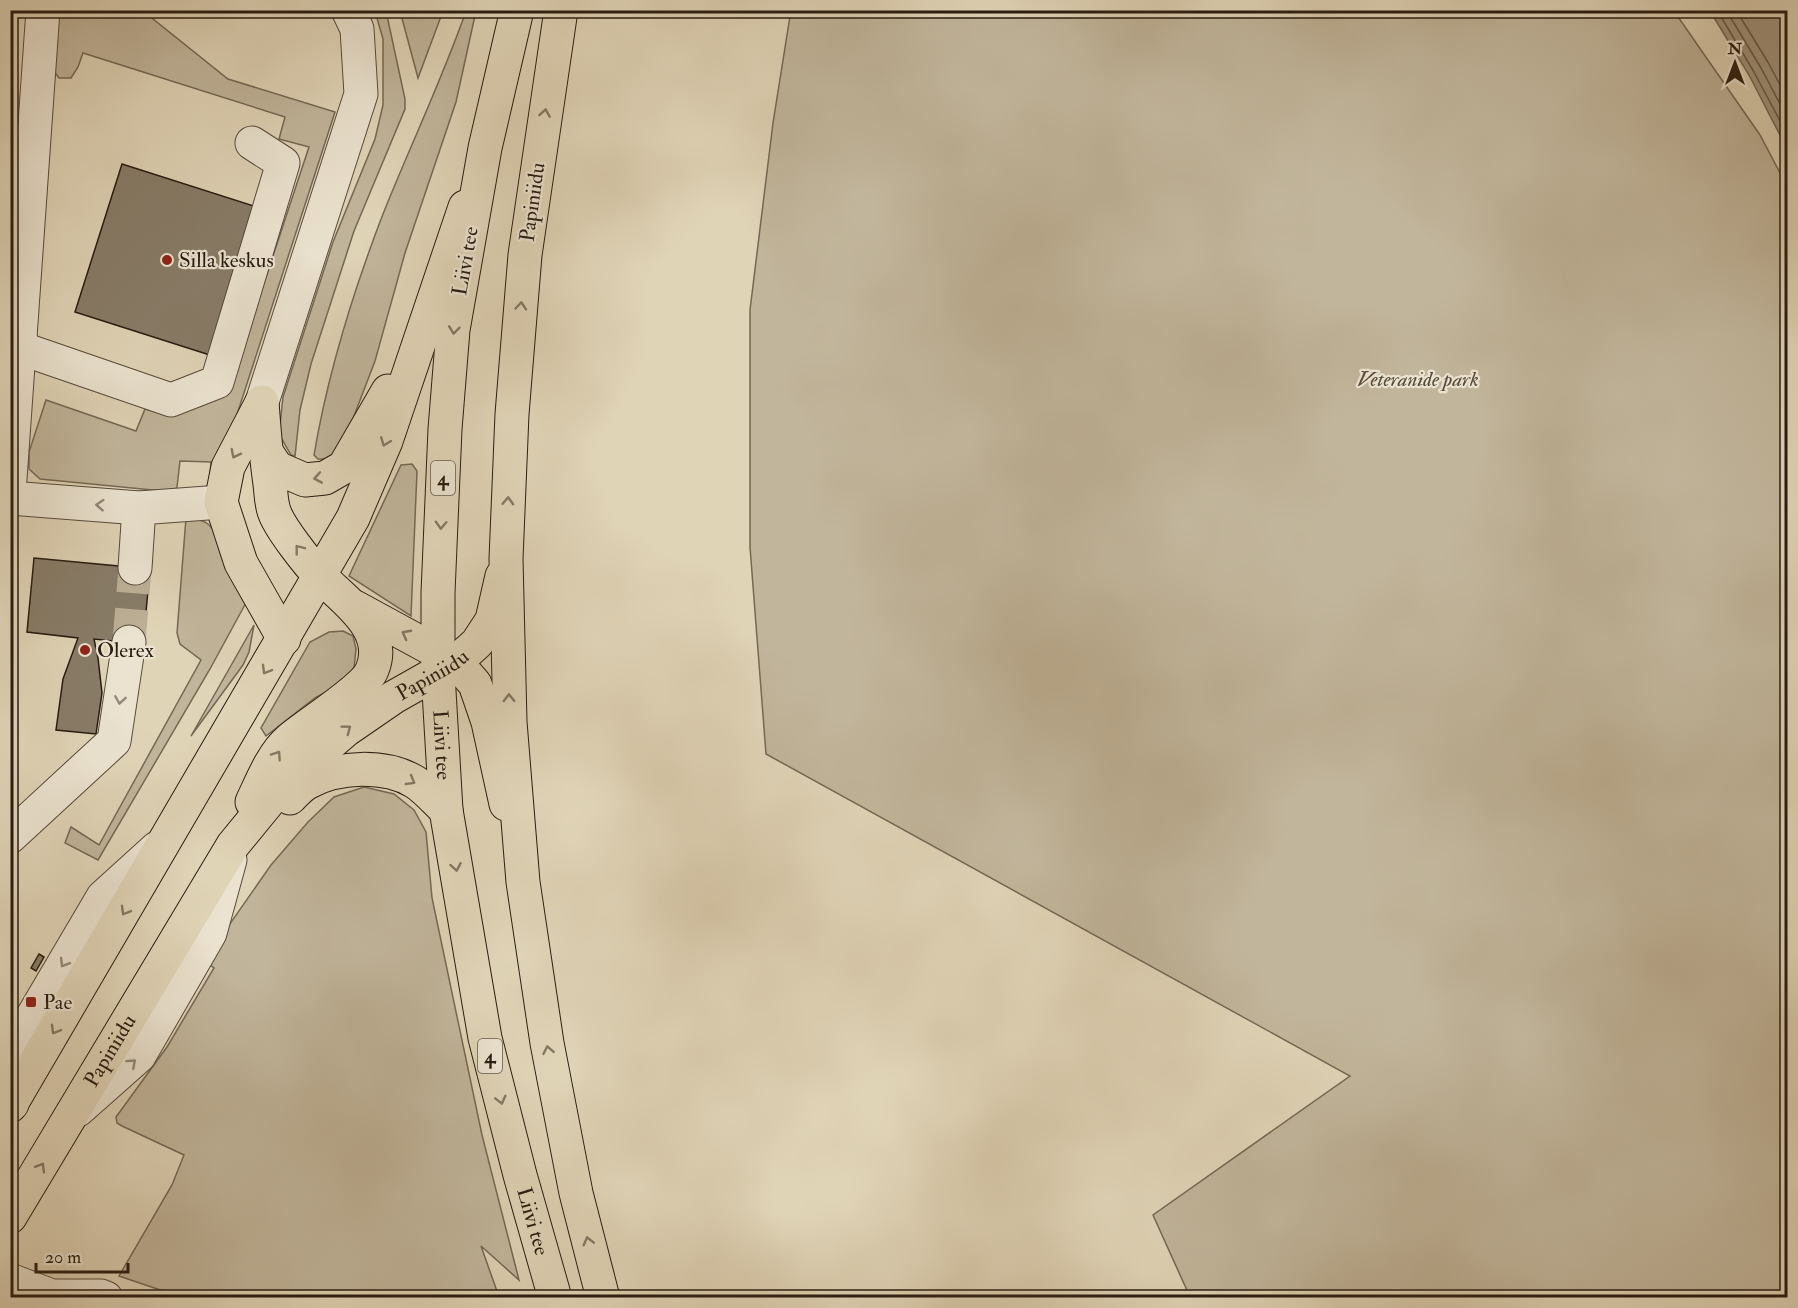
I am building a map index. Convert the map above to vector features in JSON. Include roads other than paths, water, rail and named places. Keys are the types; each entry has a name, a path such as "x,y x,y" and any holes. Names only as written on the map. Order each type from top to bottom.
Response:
{"main road":[{"name":"4","path":"485,148 518,10"},
{"name":"Papiniidu","path":"10,1217 233,845 283,784 346,729 444,662 477,643 492,620 506,560 512,414 525,255 561,10"},
{"path":"11,1105 353,518 386,441 485,148"},
{"name":"Liivi tee","path":"485,148 453,330 445,429 446,810 485,1038 520,1175 555,1298"},
{"path":"265,450 277,468 305,480 325,478 344,467 422,332"},
{"path":"262,402 265,450 274,512 291,540 320,576 355,607 476,684 488,722 523,882"},
{"path":"262,402 228,467 221,502 242,562 284,639"},
{"path":"506,560 510,722 523,882 547,1043 576,1193 603,1298"},
{"path":"233,845 266,774 286,741 352,692 372,672 376,654 374,638 355,607"},
{"path":"233,845 307,783 340,771 368,769 397,773 417,783 446,810"}],"lane":[{"path":"10,479 17,338 43,10"},
{"path":"262,402 361,94 357,29 348,10"},
{"path":"17,338 171,400 217,382 283,163 252,143"},
{"path":"10,498 139,508 221,502"},
{"path":"135,568 139,508"},
{"path":"10,837 114,741 129,642"},
{"path":"10,1280 52,1296 101,1296 106,1298"}],"water":[{"path":"1710,11 1787,11 1787,154 1783,141 1749,75"}],"tunnel":[{"path":"129,642 135,568"}],"place":[{"name":"Silla keskus","path":"167,260"},
{"name":"Olerex","path":"85,650"},
{"name":"Pae","path":"31,1002"}],"park label":[{"name":"Veteranide park","path":"1418,379"}]}
